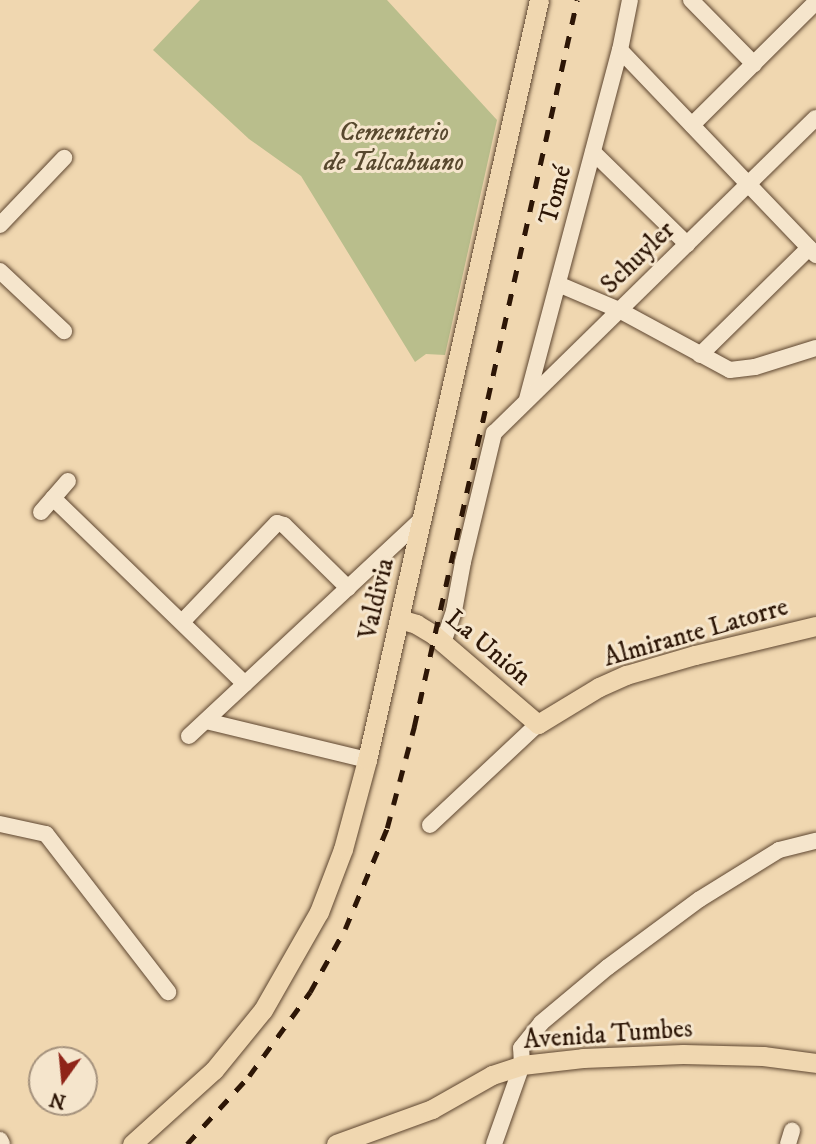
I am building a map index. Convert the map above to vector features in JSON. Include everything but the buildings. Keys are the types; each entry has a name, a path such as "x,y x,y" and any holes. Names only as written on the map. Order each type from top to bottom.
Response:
{"main road":[{"name":"Valdivia","path":"132,1144 226,1058 274,993 311,928 352,822 539,0"},
{"name":"La Unión","path":"399,619 425,629 538,724"},
{"name":"Almirante Latorre","path":"538,724 599,687 626,675 695,655 816,626"},
{"name":"Avenida Tumbes","path":"335,1144 432,1109 492,1075 522,1065 583,1058 683,1054 763,1056 816,1063"}],"street":[{"name":"Tomé","path":"527,401 620,50 630,0"},
{"path":"691,0 754,64"},
{"path":"692,125 816,2"},
{"path":"620,50 813,252 700,355"},
{"name":"Schuyler","path":"443,643 454,611 494,433 815,121"},
{"path":"593,152 687,244"},
{"path":"0,225 64,158"},
{"path":"0,271 64,331"},
{"path":"558,284 619,310 722,367 739,371 816,348"},
{"path":"41,512 68,481"},
{"path":"53,498 245,684"},
{"path":"189,736 423,518"},
{"path":"182,622 278,523 284,525 348,588"},
{"path":"206,721 367,760"},
{"name":"Almirante Latorre","path":"430,825 538,724"},
{"path":"0,824 46,834 168,992"},
{"path":"494,1144 522,1065 520,1054 527,1037 608,967 700,899 760,860 789,847 816,841"}],"green space":[{"name":"Cementerio de Talcahuano","path":"200,0 387,0 497,120 445,355 426,354 415,362 301,176 249,139 153,50"}],"railway":[{"path":"187,1144 249,1076 310,992 345,929 387,828 414,727 577,0"}]}
